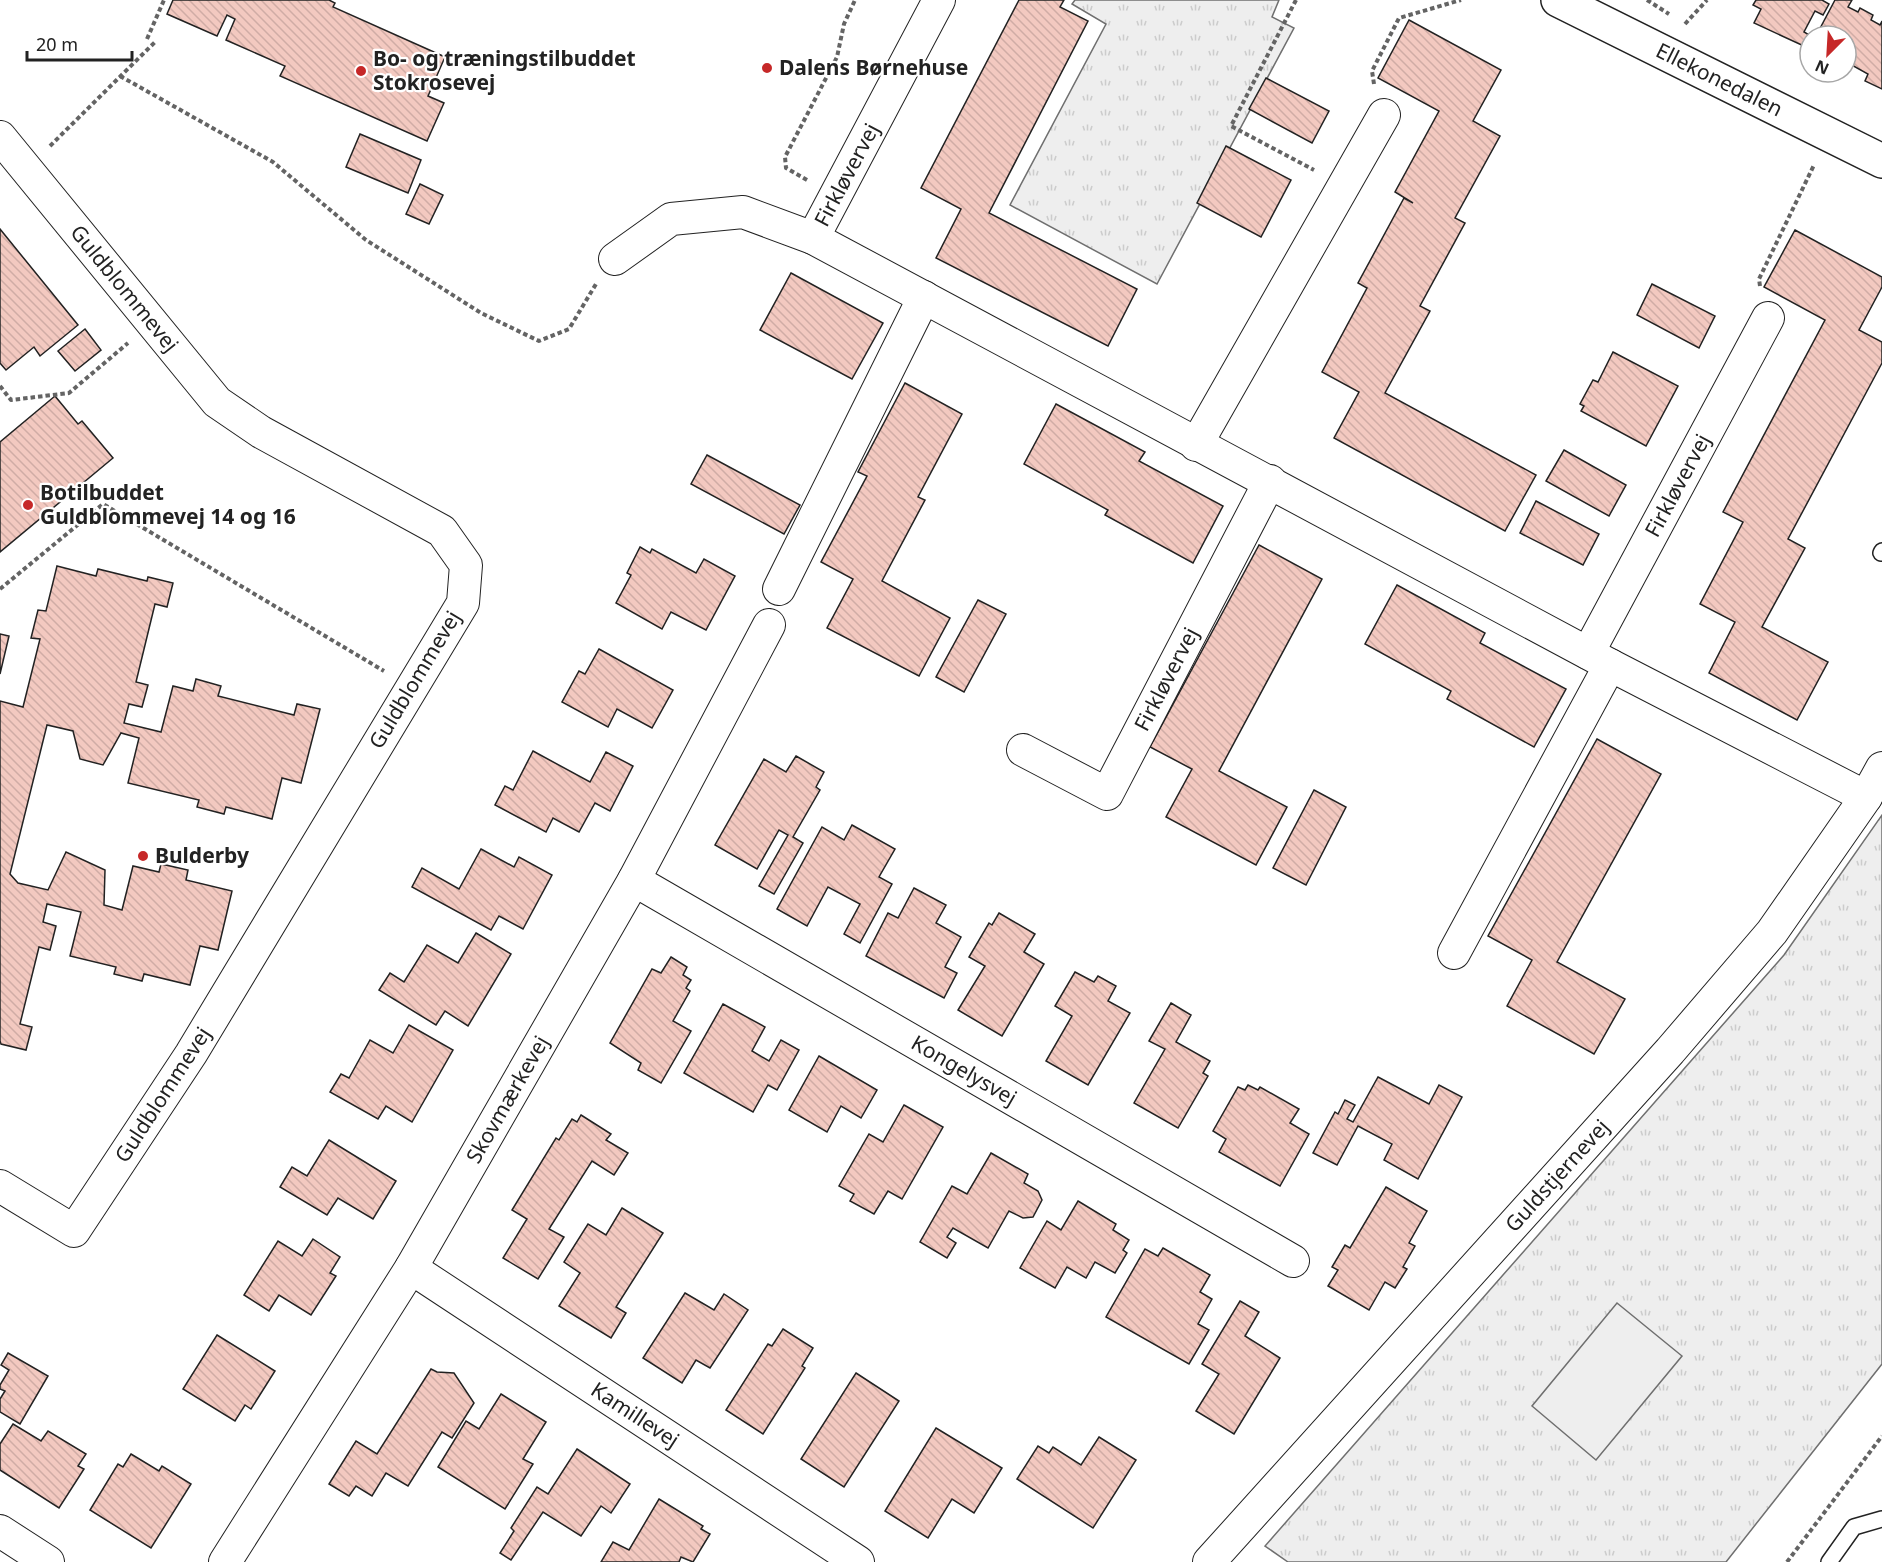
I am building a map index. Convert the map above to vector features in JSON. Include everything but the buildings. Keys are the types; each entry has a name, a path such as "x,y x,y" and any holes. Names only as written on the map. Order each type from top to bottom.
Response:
{"street":[{"name":"Firkløvervej","path":"939,0 813,238 1599,659 1866,797"},
{"name":"Ellekonedalen","path":"1558,0 1882,161"},
{"path":"1196,445 1384,115"},
{"name":"Guldblommevej","path":"0,137 217,402 261,432 442,531 466,565 463,603 190,1054 74,1231 0,1185"},
{"path":"615,259 671,219 743,212 813,238"},
{"path":"779,589 924,297"},
{"name":"Firkløvervej","path":"1454,953 1768,318"},
{"name":"Firkløvervej","path":"1023,750 1107,794 1270,481"},
{"name":"Skovmærkevej","path":"225,1562 411,1269 634,880 769,625"},
{"name":"Guldstjernevej","path":"1209,1562 1772,932 1866,797 1882,768"},
{"name":"Kongelysvej","path":"634,880 1293,1261"},
{"name":"Kamillevej","path":"411,1269 858,1562"},
{"path":"0,1531 48,1562"}],"lane":[{"path":"1829,1562 1854,1527 1882,1519"}],"path":[{"path":"147,39 164,0"},
{"path":"836,195 786,168 784,156 837,57 844,24 855,0"},
{"path":"1296,0 1231,126 1343,186"},
{"path":"1384,115 1372,71 1399,18 1461,0"},
{"path":"1684,24 1707,0"},
{"path":"26,169 155,42"},
{"path":"120,76 273,162 366,240 482,314 539,341 569,329 593,288 615,259"},
{"path":"1768,318 1759,279 1829,134"},
{"path":"0,387 11,400 69,393 151,323"},
{"path":"0,589 103,504 411,686"},
{"path":"1788,1562 1882,1436"}],"green space":[{"path":"1075,0 1279,0 1272,17 1294,28 1157,284 1010,205 1106,24 1072,4"},
{"path":"1882,815 1882,1364 1726,1562 1288,1562 1265,1546 1784,955"},
{"path":"1617,1303 1682,1356 1596,1460 1532,1406"}],"place":[{"name":"Dalens Børnehuse","path":"767,68"},
{"name":"Bo- og træningstilbuddet Stokrosevej","path":"361,71"},
{"name":"Botilbuddet Guldblommevej 14 og 16","path":"28,505"},
{"name":"Bulderby","path":"143,856"}]}
